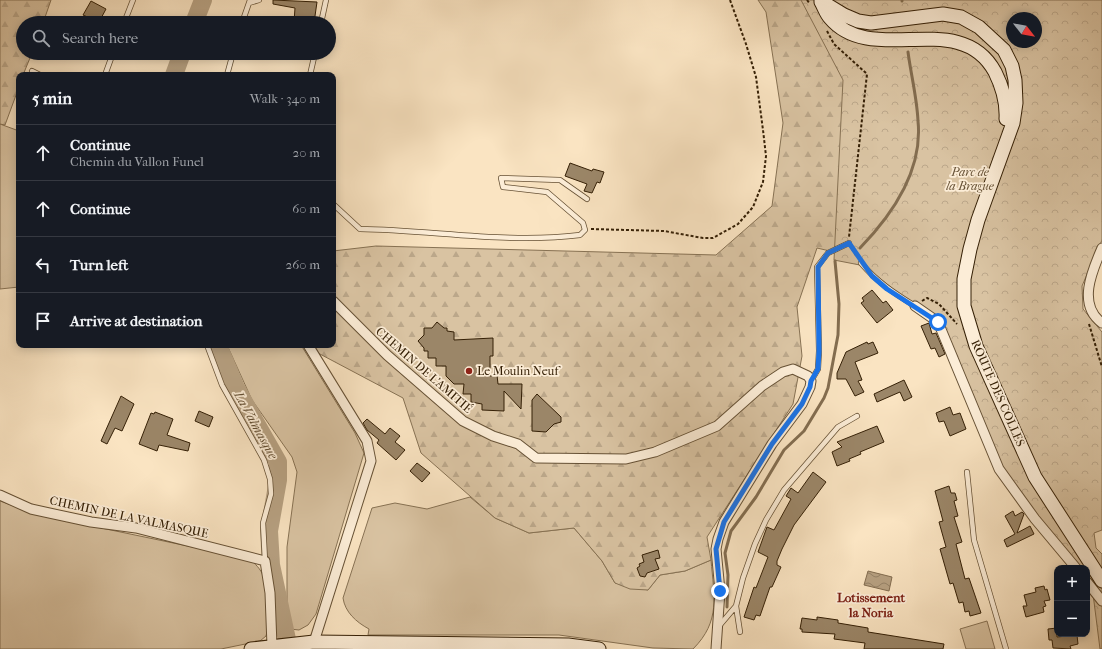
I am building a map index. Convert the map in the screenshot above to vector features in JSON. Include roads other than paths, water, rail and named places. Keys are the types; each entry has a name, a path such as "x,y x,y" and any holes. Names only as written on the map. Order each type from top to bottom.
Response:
{"street":[{"name":"ROUTE DES COLLES","path":"817,3 841,28 854,35 882,40 935,39 953,41 981,55 992,66 1001,83 1007,103 1005,143"},
{"name":"ROUTE DES COLLES","path":"817,3 844,15 871,23 943,14 961,17 979,27 1004,50 1012,66 1015,80 1016,103 1013,123 970,249 964,280 964,306 976,346 1035,477 1102,581"},
{"path":"1102,248 1092,272 1087,300 1095,318 1102,323"},
{"name":"CHEMIN DE L'AMITIÉ","path":"336,304 388,355 463,421 493,436 518,444 536,458 626,459 655,452 717,426 762,386 783,372 793,369 804,373 811,381"},
{"path":"915,306 938,322 999,469 1035,519 1073,565"},
{"path":"310,348 367,441 371,461 314,642"},
{"path":"716,649 719,626 720,591 716,549 724,522 772,444 802,404 810,387 811,381"},
{"name":"CHEMIN DE LA VALMASQUE","path":"0,495 32,509 91,522 136,528 265,561"},
{"path":"265,561 276,645"},
{"path":"1090,586 1102,601"},
{"path":"251,649 276,645 314,642 568,645 599,649"}],"lane":[{"path":"127,16 133,0"},
{"path":"245,16 250,2 259,0"},
{"path":"323,16 326,0"},
{"path":"106,72 110,60"},
{"path":"228,72 231,60"},
{"path":"311,72 313,60"},
{"path":"336,207 360,229 405,230 498,238 551,239 580,235 585,230 583,223 547,192 502,187 501,178 560,180 587,199"},
{"path":"811,381 818,369 818,267 828,253 849,243"},
{"path":"861,263 872,276 887,289 915,306"},
{"path":"208,348 222,385 264,460 270,479 271,494 263,523 265,561"},
{"path":"740,632 736,606 743,578 755,544 766,520 781,496 838,427 857,416"},
{"path":"967,472 974,540 1006,649"},
{"path":"719,626 736,606"}],"water":[{"path":"868,571 892,577 889,591 864,585"}],"waterway":[{"name":"La Valmasque","path":"197,16 203,0"},
{"path":"860,248 884,221 894,206 911,174 916,157 918,121 908,52"},
{"name":"La Valmasque","path":"175,72 179,60"},
{"path":"727,607 728,575 725,553 731,531 756,497 784,450 804,431 824,398 828,388 838,335 839,304 835,261"},
{"name":"La Valmasque","path":"219,348 236,388 278,462 278,480 269,531 271,565 289,649"}],"place":[{"name":"Le Moulin Neuf","path":"469,371"}],"district":[{"name":"Lotissement la Noria","path":"871,604"}],"park label":[{"name":"Parc de la Brague","path":"970,179"}]}
